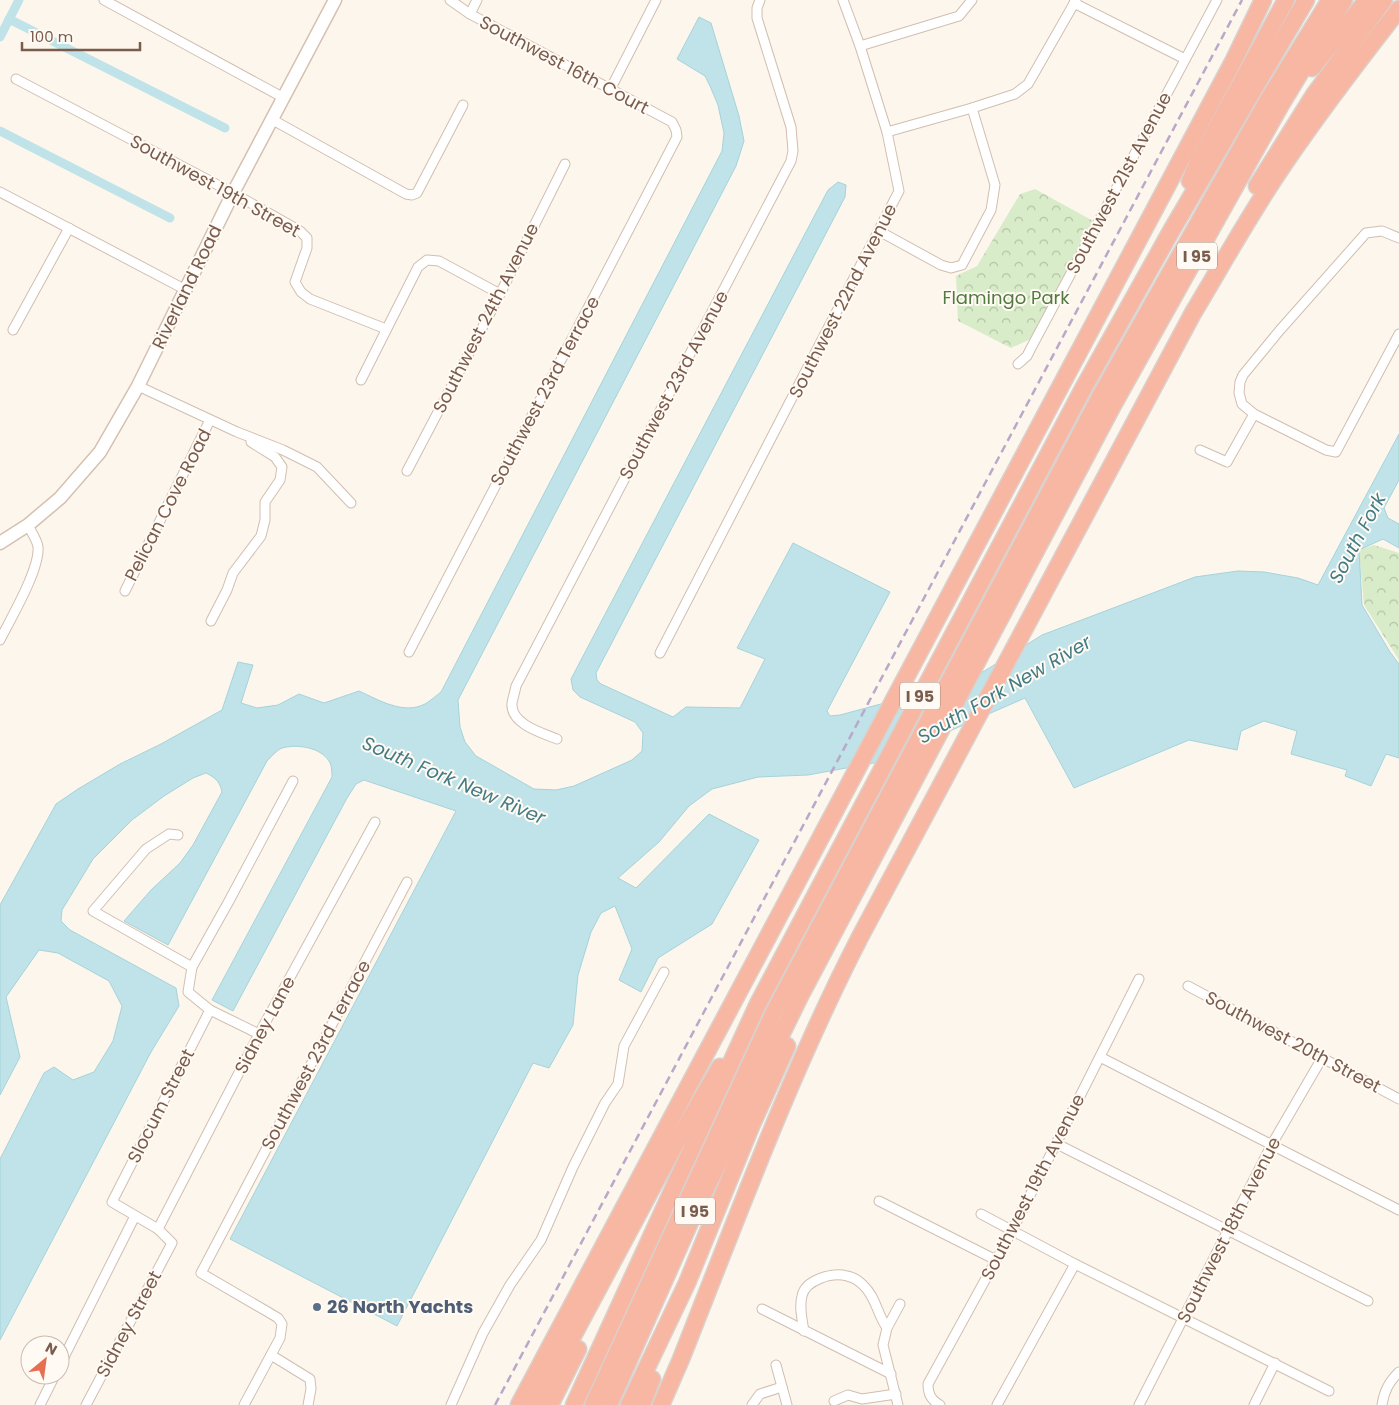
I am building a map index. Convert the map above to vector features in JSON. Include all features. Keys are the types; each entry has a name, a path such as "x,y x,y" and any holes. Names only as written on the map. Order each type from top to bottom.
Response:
{"highway":[{"path":"519,1405 1234,60 1263,0"},
{"path":"1234,60 1272,0"},
{"path":"1170,233 1198,160 1286,0"},
{"name":"I 95","path":"609,1405 695,1211 776,1013 1087,391 1170,233 1306,0"},
{"path":"1087,391 1262,85 1314,0"},
{"path":"593,1405 776,1013 931,715 1106,386 1268,100 1330,0"},
{"name":"I 95","path":"574,1405 748,1023 806,1005 819,959 1113,405 1280,106 1344,0"},
{"path":"1280,106 1367,0"},
{"path":"1193,313 1211,269 1275,156 1323,82 1384,0"},
{"path":"660,1405 798,1068 860,937 1193,313 1288,157 1399,9"},
{"path":"629,1405 687,1283 756,1116 776,1013"},
{"path":"582,1405 747,1040 776,1013"},
{"path":"536,1405 707,1086 748,1023"},
{"path":"550,1405 584,1335 638,1214"},
{"path":"642,1405 687,1283"},
{"path":"666,1405 671,1382"}],"street":[{"path":"104,0 284,98"},
{"name":"Riverland Road","path":"0,543 28,525 60,498 100,452 138,386 233,192 273,120 335,0"},
{"name":"Southwest 16th Court","path":"450,0 470,14 672,122 676,130"},
{"path":"470,14 477,0"},
{"name":"Southwest 23rd Avenue","path":"557,739 528,727 516,716 512,704 516,686 791,161 794,151 791,127 757,18 757,8 760,0"},
{"name":"Southwest 22nd Avenue","path":"660,654 899,191 887,132 860,46 843,0"},
{"path":"860,46 959,16 972,0"},
{"name":"Southwest 21st Avenue","path":"1018,364 1027,356 1217,0"},
{"path":"610,90 652,1"},
{"path":"887,132 1014,94 1028,84 1075,2 1185,59"},
{"name":"Southwest 19th Street","path":"16,79 233,192 300,231 307,238 307,248 295,282 301,292 310,299 386,329"},
{"path":"273,120 406,194 412,195 417,193 463,105"},
{"path":"879,231 941,265 951,268 962,264 991,210 995,185 972,108"},
{"name":"Southwest 23rd Terrace","path":"409,652 677,137 676,130"},
{"name":"Southwest 24th Avenue","path":"407,471 500,294 565,164"},
{"path":"0,192 186,290"},
{"path":"13,330 69,228"},
{"path":"1399,238 1382,231 1366,233 1243,375 1240,382 1242,404 1254,414 1326,450 1336,452 1399,334"},
{"path":"361,380 418,267 427,260 439,261 500,294"},
{"path":"138,386 317,467 351,503"},
{"path":"1200,450 1227,462 1254,414"},
{"name":"Pelican Cove Road","path":"125,591 210,420"},
{"path":"211,621 227,590 233,573 261,536 265,520 265,502 280,480 282,467 275,457 237,432"},
{"path":"0,640 25,590 38,555 37,544 28,525"},
{"path":"259,1034 210,1010 188,992 192,967 293,782"},
{"name":"Sidney Lane","path":"158,1229 259,1034 375,822"},
{"path":"178,835 169,834 146,849 93,910 192,967"},
{"name":"Southwest 23rd Terrace","path":"275,1357 282,1324 278,1318 201,1273 407,882"},
{"path":"451,1405 483,1333 510,1284 542,1240 573,1167 605,1103 618,1084 624,1046 664,972"},
{"name":"Southwest 19th Avenue","path":"940,1405 934,1402 928,1394 928,1384 1012,1231 1139,979"},
{"name":"Southwest 20th Street","path":"1188,986 1399,1099"},
{"name":"Slocum Street","path":"135,1216 112,1202 210,1010"},
{"path":"1100,1057 1399,1210"},
{"name":"Southwest 18th Avenue","path":"1139,1405 1272,1144 1322,1058"},
{"path":"1057,1144 1368,1301"},
{"path":"879,1201 996,1260"},
{"path":"981,1214 1075,1264 1329,1391"},
{"path":"70,1345 135,1216 158,1229"},
{"name":"Sidney Street","path":"86,1405 172,1242 158,1229"},
{"path":"997,1405 1075,1264"},
{"path":"804,1330 801,1309 802,1294 809,1284 836,1274 846,1275 855,1279 872,1293 881,1319 887,1328"},
{"path":"898,1405 883,1345 887,1328 900,1304"},
{"path":"762,1309 891,1374"},
{"path":"244,1405 275,1357 310,1379 311,1389 308,1405"},
{"path":"1254,1405 1275,1363"},
{"path":"776,1365 787,1405"},
{"path":"1382,1405 1388,1383 1399,1372"},
{"path":"40,1405 50,1385"},
{"path":"752,1405 760,1394 782,1387"},
{"path":"834,1401 848,1395 862,1399 896,1394"}],"green space":[{"name":"Flamingo Park","path":"1035,189 1095,222 1033,338 1011,348 958,321 956,276 977,266 1020,194"},
{"path":"1374,545 1399,553 1399,660 1364,605 1359,550"}],"water":[{"path":"699,17 711,23 739,116 744,141 736,166 458,700 460,727 465,742 476,756 534,789 556,790 574,786 632,760 642,751 643,733 635,722 580,697 573,690 571,679 828,190 838,182 846,185 845,197 596,673 597,680 601,684 673,717 686,707 740,708 765,659 737,648 793,543 890,592 827,711 830,716 840,715 970,680 1042,635 1195,577 1238,571 1264,572 1298,578 1318,585 1399,434 1399,480 1384,508 1388,518 1399,524 1399,548 1383,539 1359,550 1362,605 1399,664 1399,758 1386,754 1371,786 1345,776 1347,770 1291,754 1297,731 1264,721 1241,731 1237,750 1189,740 1074,788 1025,698 879,762 808,775 758,777 712,789 689,806 659,842 618,878 636,888 709,814 759,840 712,924 658,958 641,992 619,980 632,949 615,906 601,913 591,932 578,975 573,1025 549,1068 533,1063 397,1326 230,1239 456,811 364,780 356,784 233,1011 212,1000 332,777 332,769 329,761 320,752 294,746 282,748 267,761 168,945 124,921 151,890 180,863 193,845 222,792 217,781 206,773 193,778 164,796 132,820 93,859 62,910 61,921 70,930 176,988 179,1006 151,1052 0,1340 0,1159 44,1073 54,1067 73,1080 94,1072 113,1041 122,1006 109,981 58,953 39,950 6,997 20,1057 0,1095 0,905 56,804 120,764 161,744 222,710 238,662 253,665 241,703 257,708 278,705 299,694 324,703 359,691 391,705 408,708 425,704 441,692 722,151 724,133 718,105 710,86 705,76 677,59"}],"waterway":[{"path":"0,37 19,0"},
{"path":"9,19 225,128"},
{"path":"0,131 170,218"}],"railway":[{"path":"495,1405 1242,0"}],"place":[{"name":"26 North Yachts","path":"317,1307"}],"water label":[{"name":"South Fork","path":"1357,538"},
{"name":"South Fork New River","path":"1004,689"},
{"name":"South Fork New River","path":"454,780"}]}
